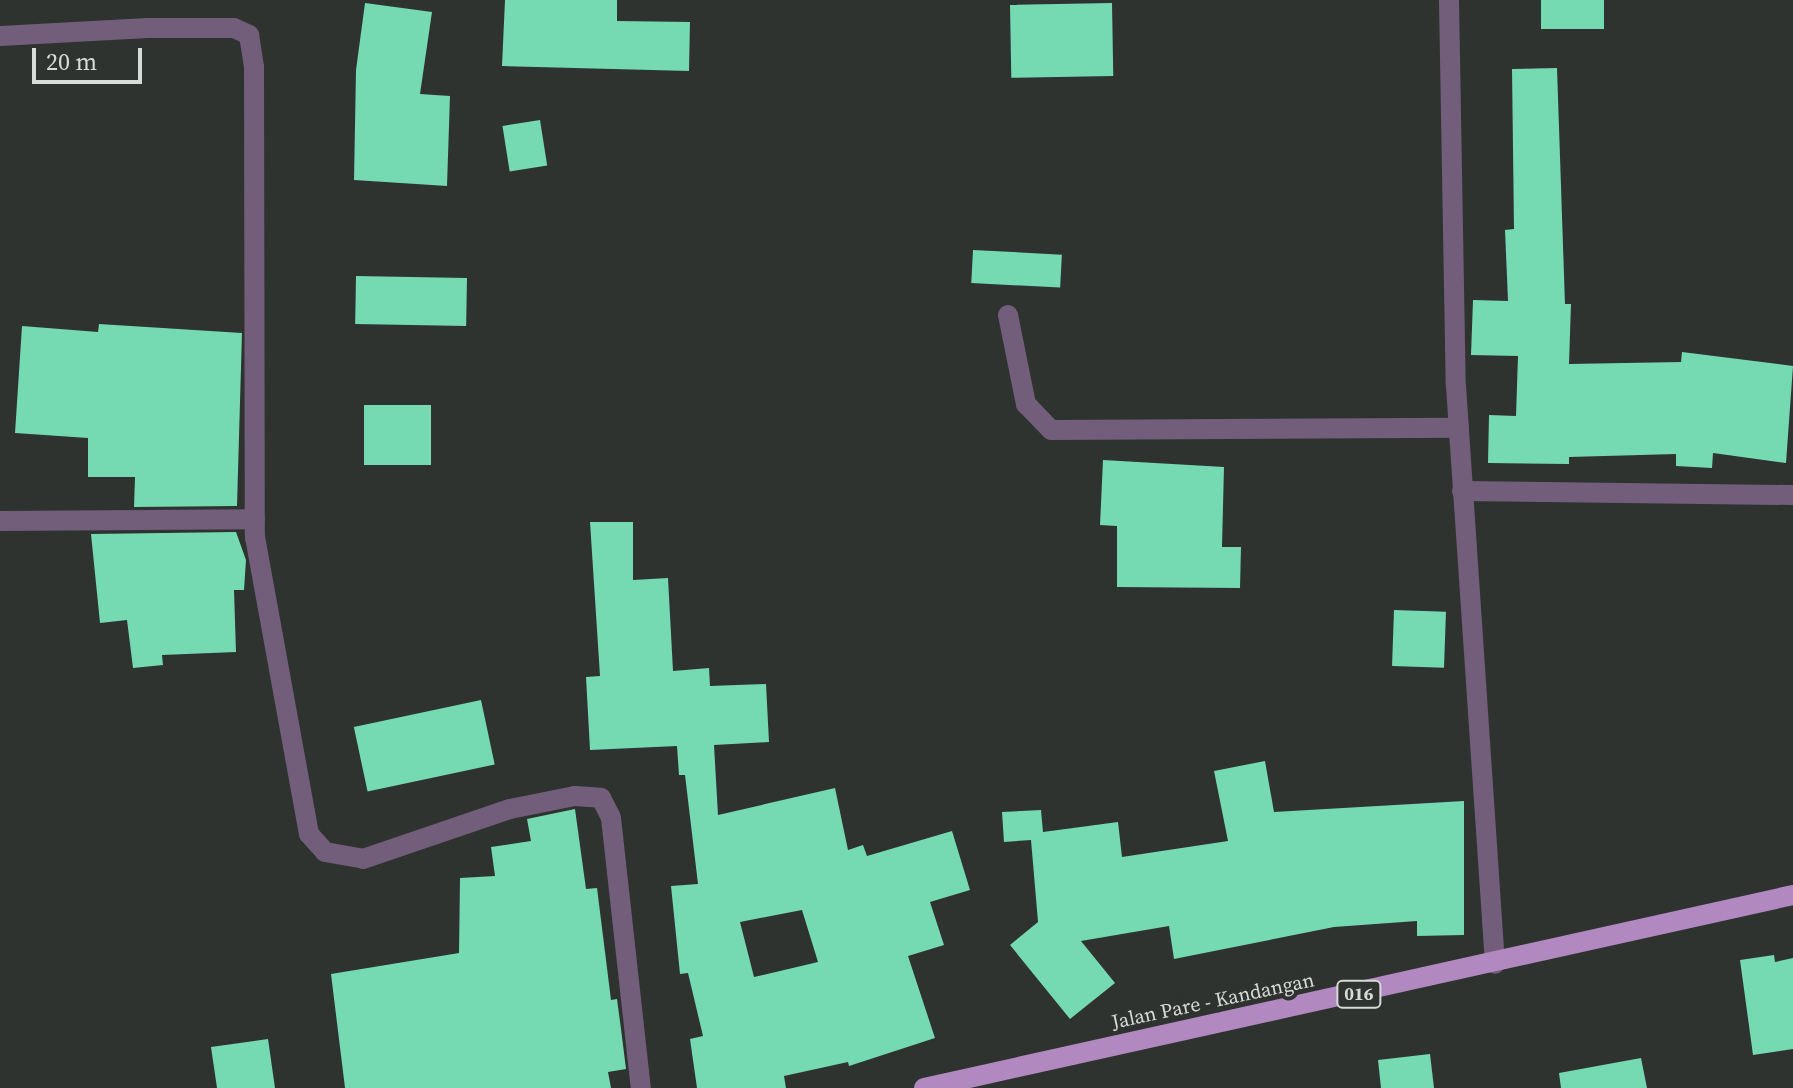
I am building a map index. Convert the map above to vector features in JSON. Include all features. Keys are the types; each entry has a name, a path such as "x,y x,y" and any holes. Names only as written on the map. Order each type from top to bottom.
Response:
{"main road":[{"name":"Jalan Pare - Kandangan","path":"924,1088 1495,964 1793,895"}],"street":[{"path":"1449,0 1462,491 1495,964"},
{"path":"0,36 148,28 234,28 249,35 254,67 255,519 302,813 315,843 341,858 363,859 510,809 575,796 601,798 611,818 641,1088"},
{"path":"1008,315 1026,404 1051,430 1459,428"},
{"path":"1462,491 1793,495"},
{"path":"0,521 255,519"}],"building":[{"path":"505,0 617,0 617,21 690,22 689,71 502,66"},
{"path":"1541,0 1604,0 1604,29 1541,29"},
{"path":"365,3 432,12 420,94 450,96 447,186 354,180 356,70"},
{"path":"1112,3 1113,76 1011,78 1010,5"},
{"path":"1557,68 1565,304 1571,304 1569,364 1681,362 1682,352 1793,366 1786,463 1713,453 1712,468 1676,466 1676,454 1569,457 1569,464 1488,463 1489,415 1516,416 1518,356 1471,355 1473,300 1508,301 1505,230 1514,229 1512,69"},
{"path":"540,120 547,165 510,171 502,126"},
{"path":"973,250 1062,255 1060,288 971,283"},
{"path":"356,276 467,278 466,326 355,324"},
{"path":"99,324 242,333 237,506 134,507 135,477 88,477 88,438 15,433 22,326 98,332"},
{"path":"364,405 431,405 431,465 364,465"},
{"path":"1103,460 1224,467 1222,547 1241,547 1240,588 1117,587 1117,526 1100,525"},
{"path":"590,522 633,522 633,580 668,578 673,671 709,668 710,686 766,684 769,742 714,745 718,815 835,788 848,850 863,845 867,856 952,831 970,890 930,902 944,945 908,956 935,1038 849,1066 848,1062 784,1076 786,1088 697,1088 690,1039 703,1036 688,973 680,974 671,886 698,884 685,775 679,775 677,746 590,750 586,677 600,676","holes":["802,910 818,962 754,977 740,922"]},
{"path":"236,532 246,560 244,590 234,590 236,652 162,655 163,665 133,668 127,620 100,623 91,534"},
{"path":"1394,610 1446,612 1444,668 1392,666"},
{"path":"481,700 495,765 368,792 354,727"},
{"path":"1265,761 1274,812 1464,801 1464,935 1417,936 1417,921 1334,927 1174,959 1169,926 1081,941 1115,983 1070,1019 1010,945 1038,922 1031,840 1004,842 1002,812 1041,810 1043,832 1118,822 1122,857 1228,841 1214,771"},
{"path":"575,809 586,889 597,888 611,1000 617,999 621,1029 626,1069 608,1072 611,1088 345,1088 331,974 459,953 460,878 495,876 491,847 531,841 527,819"},
{"path":"1774,955 1775,962 1793,958 1793,1049 1753,1055 1740,960"},
{"path":"268,1039 275,1088 217,1088 211,1047"},
{"path":"1430,1054 1434,1088 1381,1088 1378,1060"},
{"path":"1641,1058 1647,1088 1561,1088 1559,1073"}]}
